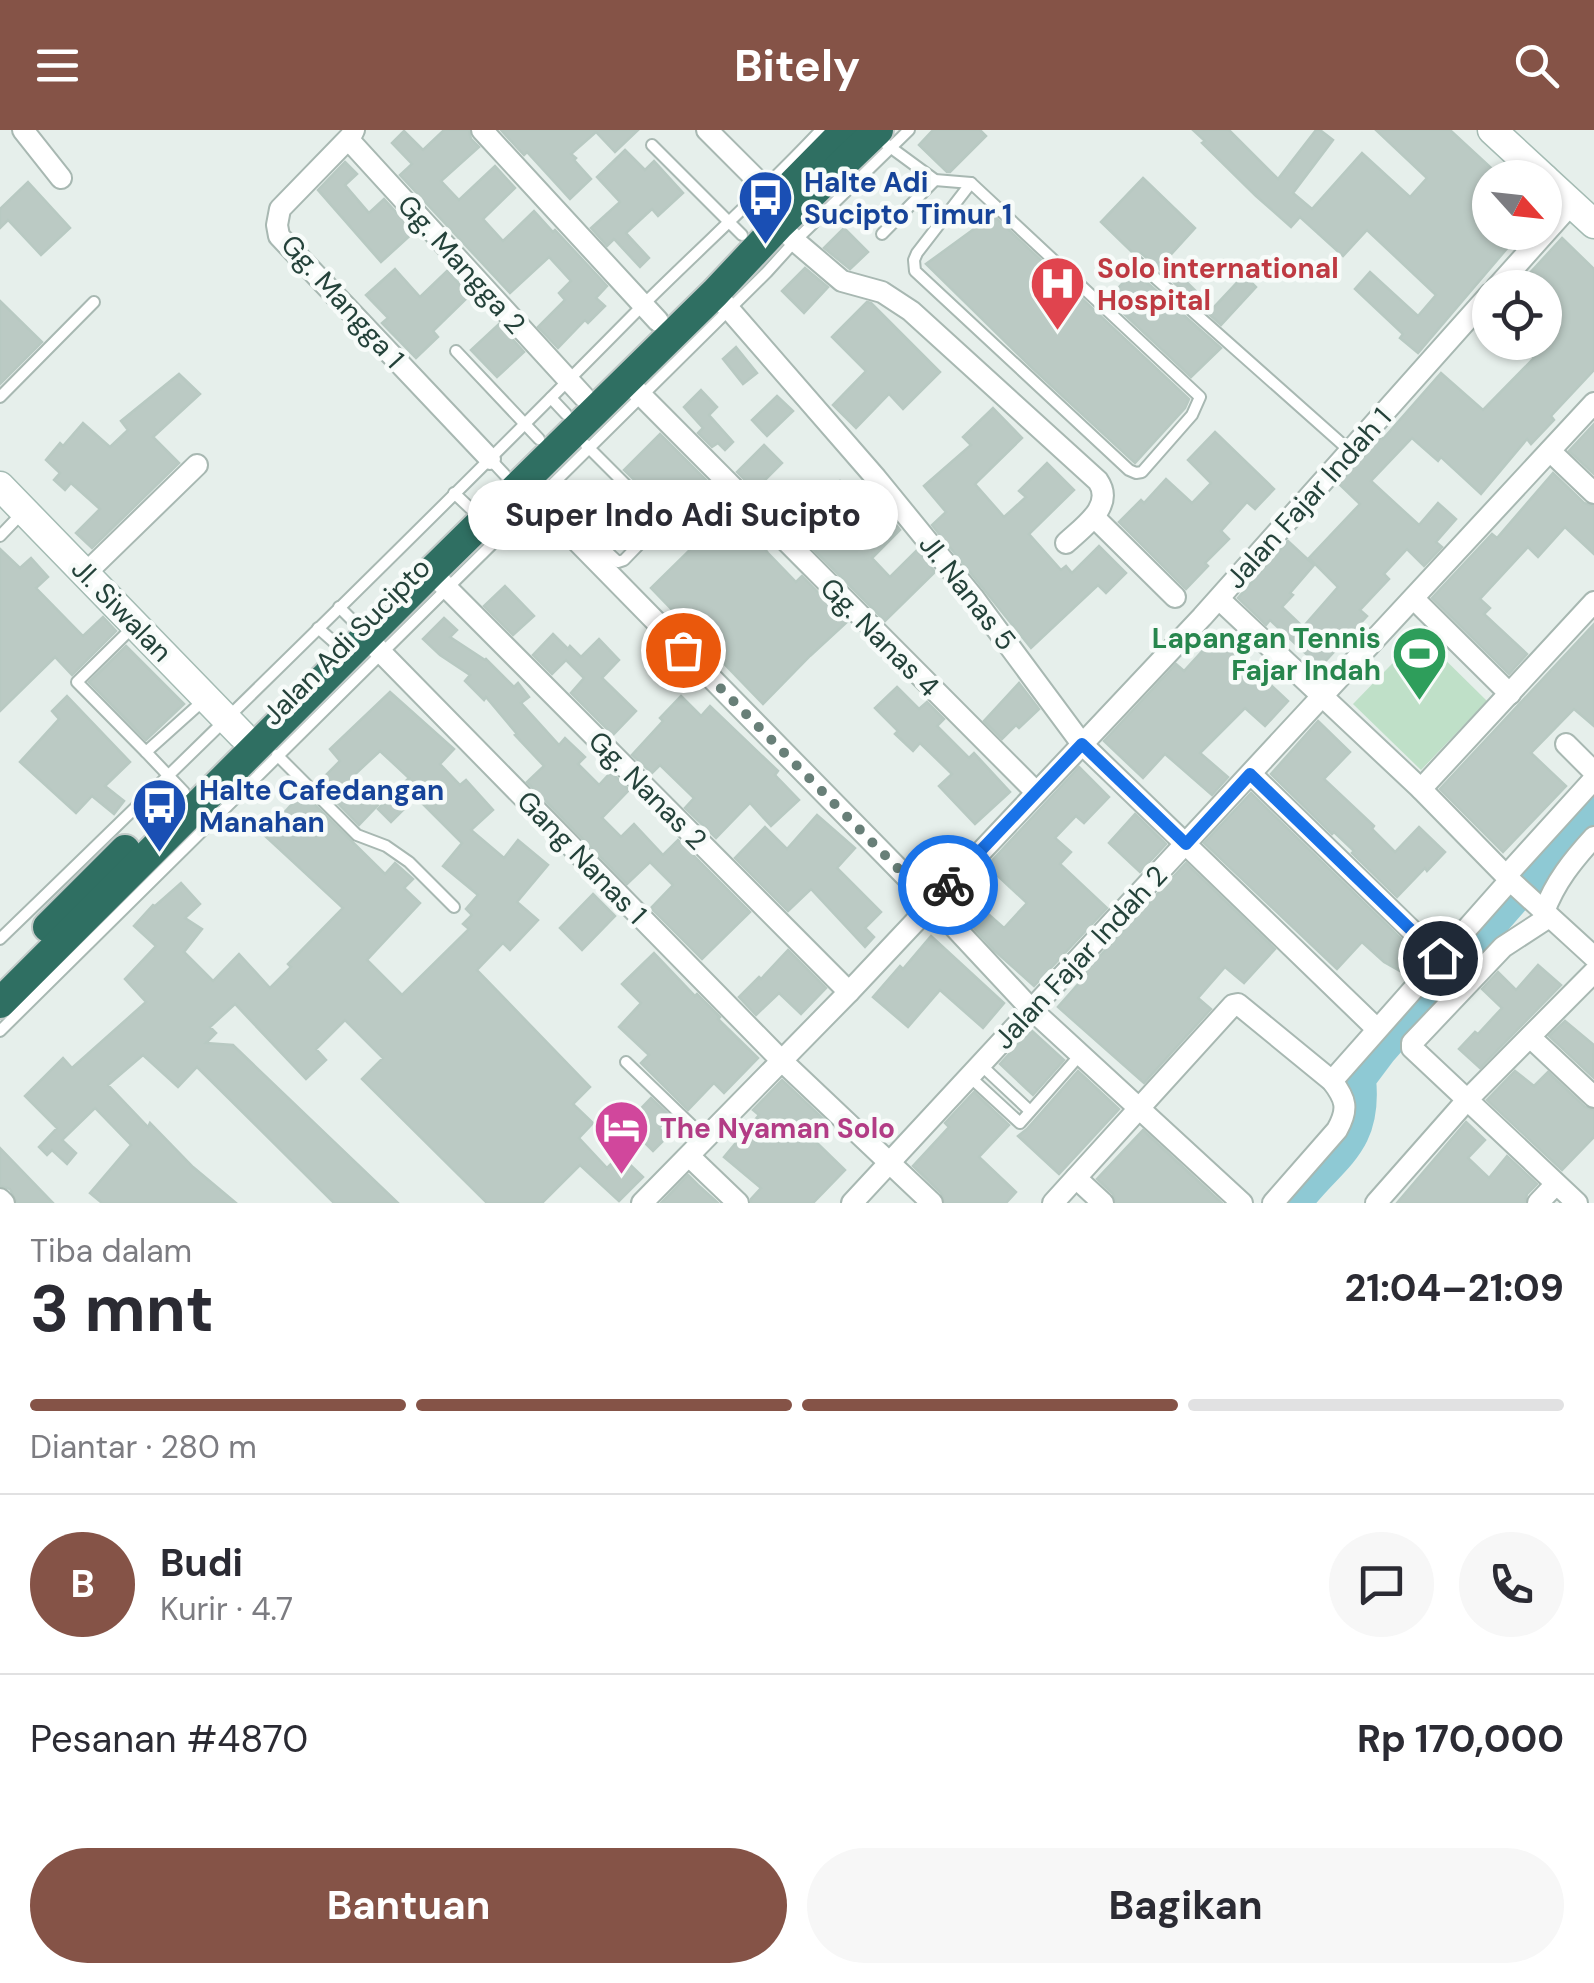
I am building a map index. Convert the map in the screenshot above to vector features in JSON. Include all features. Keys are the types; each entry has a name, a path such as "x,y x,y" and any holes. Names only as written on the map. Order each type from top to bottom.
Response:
{"highway":[{"name":"Jalan Adi Sucipto","path":"0,975 83,875 176,784 225,717 349,632 439,579 651,312 747,246 776,213 854,142"},
{"name":"Jalan Adi Sucipto","path":"520,481 532,432 633,387 722,301 747,246"},
{"name":"Jalan Adi Sucipto","path":"0,1004 349,632 462,501 520,481"}],"street":[{"path":"23,130 61,178"},
{"path":"482,130 651,312"},
{"path":"707,130 776,213 842,281 882,292 911,311 1098,481 1104,497 1094,517 1066,543"},
{"path":"1492,130 1524,160"},
{"name":"Gg. Mangga 2","path":"352,134 572,411"},
{"name":"Gg. Mangga 1","path":"352,134 280,210 276,225 279,236 1031,1009 1242,1203"},
{"path":"1562,194 1594,224"},
{"path":"1512,270 1572,203"},
{"name":"Jl. Nanas 5","path":"722,301 974,598 1082,744 1377,1029"},
{"name":"Jalan Fajar Indah 1","path":"642,1203 1082,744 1472,314"},
{"name":"Gg. Nanas 4","path":"633,387 1036,792"},
{"name":"Jalan Fajar Indah 2","path":"852,1203 1594,403"},
{"path":"1550,451 1594,493"},
{"path":"86,573 196,465"},
{"name":"Jl. Siwalan","path":"0,486 225,717"},
{"path":"1094,517 1175,597"},
{"name":"Gg. Nanas 2","path":"439,579 848,992"},
{"path":"1218,598 1594,957"},
{"path":"1414,599 1510,694"},
{"path":"1420,789 1589,617"},
{"name":"Gang Nanas 1","path":"349,632 782,1061 932,1203"},
{"path":"1332,1081 1510,880 1594,775 1566,744"},
{"path":"1250,774 1440,958"},
{"path":"1577,1203 1412,1050 1412,1043 1542,910 1565,871 1594,837"},
{"path":"1376,1203 1467,1100 1594,972"},
{"path":"1053,1203 1233,1005 1241,1006 1342,1093 1345,1116 1337,1130 1273,1203"},
{"path":"1530,1037 1594,1096"},
{"path":"688,1156 738,1203"},
{"path":"1076,1178 1103,1203"},
{"path":"1538,1203 1556,1184"}],"lane":[{"name":"Jalan Adi Sucipto","path":"809,184 854,142 909,130"},
{"path":"854,142 934,180 971,183 1200,397 1192,415 1142,472 1129,470 915,271 916,253 971,183"},
{"path":"652,145 747,246"},
{"path":"882,234 934,180"},
{"path":"1135,260 1350,451"},
{"path":"0,397 94,302"},
{"path":"456,351 532,432"},
{"path":"520,481 618,562 654,529 658,517 572,411"},
{"path":"0,536 25,511"},
{"path":"136,624 77,682 176,784"},
{"name":"Jalan Adi Sucipto","path":"0,1031 277,756 349,632"},
{"path":"146,752 225,717"},
{"path":"277,756 349,828 409,862 454,907"},
{"name":"Jalan Adi Sucipto","path":"0,939 83,875"},
{"path":"975,1070 1020,1123 1080,1055"},
{"path":"626,1062 706,1138"},
{"path":"975,1070 1030,1111"}],"green space":[{"name":"Lapangan Tennis Fajar Indah","path":"1420,635 1487,701 1421,770 1353,704"}],"building":[{"path":"444,130 469,130 479,147 441,181 459,200 495,166 515,188 483,219 503,241 534,211 607,286 596,298 605,306 558,348 538,327 565,300 559,293 571,281 549,257 510,293 400,175 412,164 392,143 404,131 423,150"},
{"path":"501,130 638,130 615,152 596,132 571,154 591,179 570,199"},
{"path":"933,130 980,130 986,136 947,172 919,145"},
{"path":"1193,130 1229,130 1278,179 1316,130 1320,130 1333,140 1293,193 1312,209 1362,153 1410,197 1427,178 1376,130 1450,130 1482,160 1472,160 1472,250 1506,250 1489,270 1472,270 1472,290 1418,353 1355,289 1370,272 1418,316 1436,295 1367,230 1343,256 1300,217 1291,227 1202,143 1205,141"},
{"path":"625,150 645,170 654,161 683,193 658,216 652,209 626,233 649,258 640,267 614,239 607,246 591,228 620,202 597,177"},
{"path":"345,162 357,174 345,185 369,213 384,199 414,232 381,262 318,190"},
{"path":"1143,178 1195,228 1165,261 1213,308 1244,275 1256,287 1221,325 1101,222"},
{"path":"28,182 70,228 41,255 8,220 0,228 0,209"},
{"name":"Solo international Hospital","path":"993,215 1189,399 1135,463 926,264"},
{"path":"844,228 868,252 850,269 824,248"},
{"path":"1562,238 1594,269 1594,370 1551,416 1554,420 1531,444 1527,439 1481,494 1441,457 1438,461 1412,438 1371,481 1419,525 1438,503 1456,519 1436,542 1442,547 1424,566 1407,549 1384,574 1389,579 1360,610 1367,616 1320,667 1270,620 1266,625 1238,598 1288,541 1314,565 1282,607 1303,627 1338,587 1309,558 1360,504 1339,484 1441,373 1483,410 1532,360 1562,360 1562,270 1533,270 1551,250 1562,250"},
{"path":"805,268 828,287 804,313 782,291"},
{"path":"395,269 420,297 447,271 470,295 433,331 438,337 416,358 382,323 388,318 366,295"},
{"path":"1134,271 1221,348 1191,377 1108,299"},
{"path":"0,301 42,342 0,384"},
{"path":"867,302 940,372 903,409 889,394 856,428 833,405 866,371 832,337"},
{"path":"499,324 524,352 497,377 471,350"},
{"path":"736,347 757,373 743,384 723,359"},
{"path":"179,374 200,394 153,437 179,463 92,548 76,533 100,509 71,483 65,490 54,480 60,473 46,460 83,423 110,447 128,430 121,421"},
{"path":"701,390 717,407 709,415 733,442 725,450 718,443 712,447 698,433 703,428 684,407"},
{"path":"777,396 793,411 767,436 752,420"},
{"path":"993,408 1022,438 975,484 1004,517 1026,497 1019,491 1047,463 1074,490 1029,534 1061,570 1066,566 1072,573 1099,546 1126,573 1106,593 1098,585 1031,648 932,525 946,512 924,486 971,445 963,437"},
{"path":"1594,424 1594,474 1569,451"},
{"path":"1215,432 1274,489 1255,509 1247,502 1221,531 1229,539 1186,589 1119,522 1166,479 1192,503 1211,483 1188,460"},
{"path":"660,434 717,491 711,496 750,530 796,582 802,576 847,622 763,704 651,588 698,542 624,470"},
{"path":"764,445 782,463 755,490 737,472"},
{"path":"1553,473 1584,503 1594,506 1594,554 1565,527 1538,557 1528,547 1480,599 1490,608 1484,614 1527,654 1509,674 1432,598 1492,534 1497,538"},
{"path":"840,481 872,514 881,506 900,530 872,558 890,577 917,550 935,572 885,621 781,517 804,494 815,505"},
{"path":"0,549 20,568 31,558 48,577 36,588 83,636 103,617 116,631 72,675 55,657 0,711"},
{"path":"505,586 534,616 513,635 484,606"},
{"path":"444,618 457,630 450,637 486,659 514,687 518,683 529,697 521,703 559,745 565,738 585,757 578,764 599,785 611,772 629,790 602,818 621,837 634,824 663,855 678,840 750,912 702,959 651,908 673,885 650,862 627,884 527,782 544,766 486,697 484,700 465,681 470,675 423,639"},
{"path":"1594,624 1594,726 1574,709 1531,753 1566,786 1503,852 1440,789"},
{"path":"553,634 581,657 599,639 619,660 602,678 636,711 613,735 571,693 584,678 566,660 552,674 533,655"},
{"path":"1217,635 1288,701 1265,726 1245,708 1200,753 1228,777 1212,795 1165,754 1143,778 1104,741 1176,664 1184,671"},
{"path":"126,646 184,704 146,740 89,682"},
{"path":"1019,683 1039,709 1002,739 984,721"},
{"path":"897,687 919,709 927,702 944,719 937,726 969,758 974,753 1010,792 975,824 939,786 952,774 920,743 913,751 875,708"},
{"path":"390,692 454,749 440,764 460,785 466,780 493,810 471,830 504,858 518,840 548,865 517,902 538,920 510,950 503,943 477,970 590,1087 573,1104 593,1123 579,1138 607,1168 620,1155 643,1177 619,1201 580,1165 542,1203 487,1203 362,1079 383,1058 345,1020 316,1049 326,1060 306,1079 235,1004 210,1027 216,1033 206,1043 233,1045 398,1203 334,1203 197,1067 178,1087 143,1055 108,1085 148,1127 150,1123 236,1203 102,1203 90,1193 131,1145 95,1108 62,1140 76,1153 67,1164 52,1150 47,1155 39,1147 57,1128 25,1096 63,1058 72,1068 146,1002 125,979 156,946 134,926 181,883 200,904 185,918 202,929 184,952 213,981 239,954 270,988 343,908 264,835 300,795 306,796 385,874 395,863 413,879 404,888 420,903 367,960 402,995 469,929 463,924 472,915 466,909 478,895 443,866 462,843 416,797 391,822 378,809 409,778 380,751 351,778 378,805 359,825 318,783 340,761 330,749"},
{"path":"67,696 130,762 105,786 124,801 114,814 92,796 76,813 20,762 59,719 52,711"},
{"path":"681,696 701,716 710,706 778,771 775,775 799,800 771,826 750,803 716,838 685,808 694,798 660,765 652,773 632,755"},
{"path":"1318,721 1350,752 1324,779 1374,826 1372,829 1395,852 1419,827 1445,852 1397,897 1271,774"},
{"path":"1079,767 1109,797 1084,823 1076,816 1055,838 1071,852 1060,864 1107,908 1034,986 957,910 969,897 1004,928 1027,903 987,866"},
{"path":"1251,793 1422,959 1407,975 1384,962 1362,942 1337,969 1204,843"},
{"path":"1135,814 1166,844 1140,872 1109,843"},
{"path":"817,815 855,848 837,868 881,912 865,928 874,937 865,947 811,889 788,911 735,858 765,827 787,849"},
{"path":"1186,863 1275,949 1244,983 1225,967 1198,998 1211,1009 1144,1083 1058,1007 1085,972"},
{"path":"593,894 615,916 582,950 560,928"},
{"path":"931,936 1004,1003 983,1028 940,990 908,1027 873,997"},
{"path":"788,950 826,988 801,1014 779,993 756,1015 739,997"},
{"path":"654,953 758,1058 724,1093 714,1083 688,1110 641,1063 649,1055 619,1027 641,1003 622,984"},
{"path":"1538,965 1561,985 1480,1068 1459,1049 1502,1008 1482,989 1498,972 1516,990"},
{"path":"1565,1021 1594,1045 1593,1077 1549,1036"},
{"path":"1031,1030 1064,1060 1033,1095 1000,1064"},
{"path":"1078,1071 1119,1109 1059,1174 1018,1136"},
{"path":"1515,1071 1534,1086 1548,1072 1585,1107 1594,1110 1594,1137 1562,1170 1487,1100"},
{"path":"782,1080 830,1125 815,1141 845,1170 813,1203 751,1203 761,1188 724,1157 759,1115 753,1110"},
{"path":"974,1092 1009,1125 979,1157 1016,1192 1006,1203 945,1203 941,1193 913,1166"},
{"path":"651,1098 670,1116 659,1128 667,1137 653,1151 626,1124"},
{"path":"1466,1122 1485,1140 1468,1158 1489,1178 1507,1156 1537,1184 1527,1194 1525,1203 1397,1203"},
{"path":"1143,1130 1222,1203 1116,1203 1113,1194 1097,1179"},
{"path":"0,1148 53,1203 17,1203 10,1189 0,1186"},
{"path":"688,1175 698,1185 718,1203 661,1203"}],"waterway":[{"path":"1297,1203 1353,1135 1362,1102 1361,1079 1382,1051 1594,809"}],"way so far":[{"path":"683,650 932,903 948,885"}],"place":[{"name":"Halte Adi Sucipto Timur 1","path":"765,247"},
{"name":"Solo international Hospital","path":"1058,333"},
{"name":"Super Indo Adi Sucipto","path":"683,650"},
{"name":"Lapangan Tennis Fajar Indah","path":"1420,703"},
{"name":"Halte Cafedangan Manahan","path":"160,855"},
{"name":"The Nyaman Solo","path":"621,1177"}],"route":[{"path":"948,885 1082,744 1186,844 1250,774 1440,958"}]}
